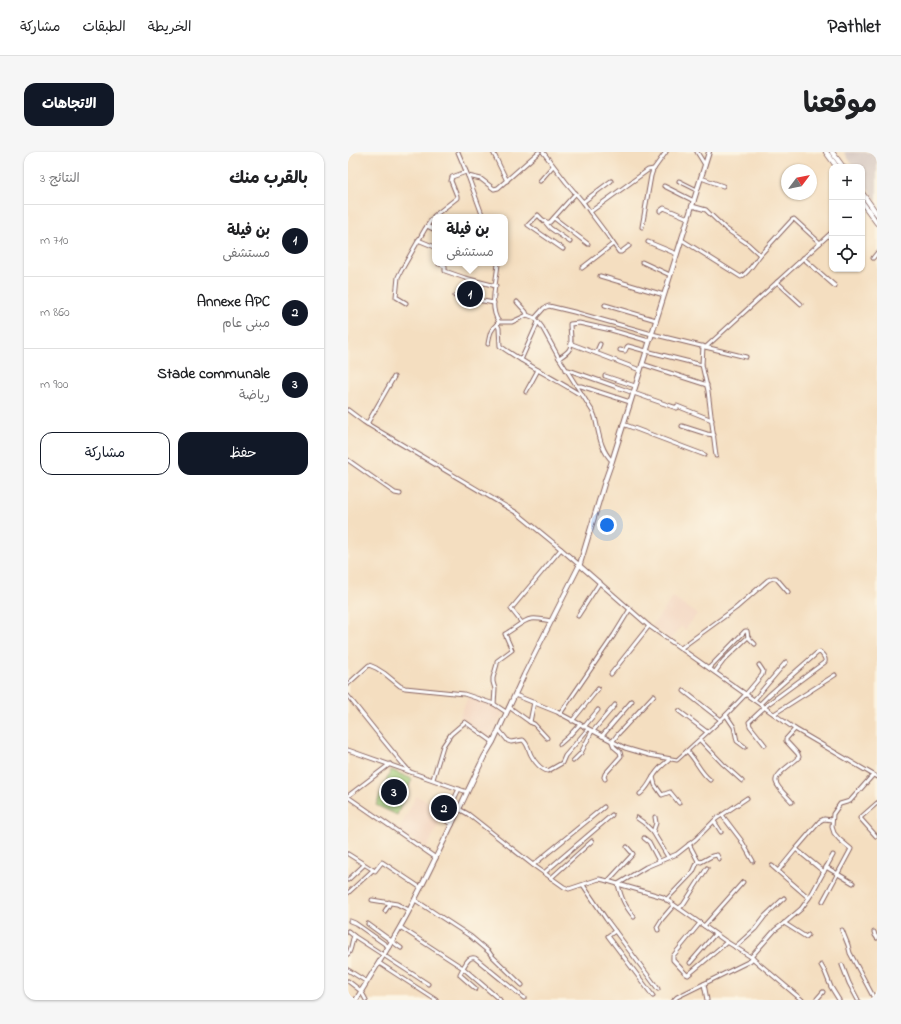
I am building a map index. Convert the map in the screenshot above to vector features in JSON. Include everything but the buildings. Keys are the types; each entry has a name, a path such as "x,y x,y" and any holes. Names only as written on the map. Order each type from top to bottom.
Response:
{"highway":[{"path":"826,152 835,164"},
{"path":"832,152 841,164"},
{"path":"865,198 877,214"},
{"path":"865,207 877,223"}],"main road":[{"path":"356,1000 415,900 580,564 605,480 709,152"}],"street":[{"path":"458,152 482,214"},
{"path":"493,152 507,181"},
{"path":"468,176 481,179 494,189 498,188 539,152"},
{"path":"543,152 620,252 629,246"},
{"path":"642,227 651,176 666,152"},
{"path":"697,152 705,165"},
{"path":"540,181 553,166"},
{"path":"590,212 648,170 654,169"},
{"path":"437,214 457,198 451,181 452,177 466,172"},
{"path":"701,178 723,186"},
{"path":"583,202 611,181"},
{"path":"679,181 697,190"},
{"path":"664,186 694,200"},
{"path":"545,222 550,222 576,193"},
{"path":"692,206 706,210 726,229 748,244 760,256"},
{"path":"660,212 664,208 688,218"},
{"path":"563,248 528,225 538,215 550,228 570,242"},
{"path":"554,218 588,244"},
{"path":"406,303 396,297 398,277 418,240 432,219"},
{"path":"682,240 741,277 744,276 794,219 820,243"},
{"path":"427,226 432,228"},
{"path":"716,456 707,385 702,365 705,347 829,235"},
{"path":"418,240 432,246"},
{"path":"648,242 677,254"},
{"path":"582,268 613,244"},
{"path":"873,258 877,253"},
{"path":"803,258 835,286"},
{"path":"642,262 670,275"},
{"path":"445,266 445,271 496,286"},
{"path":"498,266 494,302 495,314 499,328 500,346 579,394 582,393"},
{"path":"600,276 664,295"},
{"path":"777,282 801,304"},
{"path":"455,296 494,302"},
{"path":"517,302 527,315 535,318 547,334 559,358 582,393 595,417 603,449 612,461"},
{"path":"605,305 656,320"},
{"path":"535,318 544,308 549,306 652,334 746,357"},
{"path":"488,344 490,333 493,327 498,323 512,322 527,315"},
{"path":"521,360 538,322"},
{"path":"559,358 570,350 572,343 570,324 579,323 650,341"},
{"path":"572,343 640,370"},
{"path":"596,353 600,344"},
{"path":"620,350 625,351 628,346 702,365"},
{"path":"642,364 707,385"},
{"path":"526,392 538,370"},
{"path":"567,370 677,408 678,406 712,420"},
{"path":"367,424 394,376"},
{"path":"605,376 635,386"},
{"path":"577,386 630,402"},
{"path":"348,410 367,424 517,513 580,564 649,626 795,729 877,777"},
{"path":"623,424 704,454"},
{"path":"682,426 714,435"},
{"path":"348,460 395,493 400,494"},
{"path":"522,623 510,609 561,549"},
{"path":"681,648 736,608 768,580 776,578 788,592"},
{"path":"578,616 600,582"},
{"path":"560,714 630,609"},
{"path":"494,704 495,688 493,678 497,661 512,650 506,634 513,631 522,623 531,619 552,621"},
{"path":"611,674 649,626"},
{"path":"709,668 745,631 747,631 748,636 755,644"},
{"path":"715,672 724,660 748,636"},
{"path":"760,704 817,654 820,652 822,654 825,660 824,662 749,722 765,745"},
{"path":"754,700 786,662"},
{"path":"348,684 369,665 376,668 405,688 464,694 494,704 506,712"},
{"path":"515,695 560,714 612,742 639,753 669,760 677,760 721,720 746,694 762,674 763,671 759,665"},
{"path":"774,714 835,674"},
{"path":"572,721 598,688"},
{"path":"684,691 721,720"},
{"path":"612,742 654,695"},
{"path":"348,696 409,771"},
{"path":"602,736 632,701"},
{"path":"530,722 534,702"},
{"path":"573,761 581,754 592,731 615,705"},
{"path":"509,707 534,724 547,738"},
{"path":"499,730 508,741 511,742 522,740 526,743 531,755 539,766 544,771 548,771 562,763 598,710"},
{"path":"679,711 707,732"},
{"path":"726,715 734,727 737,741 745,747"},
{"path":"432,779 443,746 450,734 465,722 493,742"},
{"path":"560,744 580,724"},
{"path":"792,802 779,788 776,779 799,757 786,741 795,729"},
{"path":"700,740 742,781"},
{"path":"605,779 605,774 621,756 620,752 614,747 612,742"},
{"path":"348,750 467,792"},
{"path":"688,751 694,758 701,772 710,780"},
{"path":"640,794 647,789 656,772 669,760"},
{"path":"390,764 348,796 436,858"},
{"path":"823,901 851,849 834,833 832,820 833,814 839,805 850,801 873,774"},
{"path":"653,777 655,785 662,795 670,792 679,803"},
{"path":"452,825 445,820 445,818 459,789"},
{"path":"618,884 646,867 677,854 716,819 747,798"},
{"path":"876,836 860,818 877,803"},
{"path":"533,865 604,807"},
{"path":"460,809 533,865 568,889 599,879 659,896 752,958 802,1000"},
{"path":"544,873 612,815"},
{"path":"722,816 741,840 753,861"},
{"path":"653,832 656,823 655,817"},
{"path":"636,818 644,823 653,832 668,858"},
{"path":"778,871 820,821 824,819 832,820"},
{"path":"714,821 721,832"},
{"path":"644,838 649,842 660,861"},
{"path":"551,878 592,842"},
{"path":"689,844 698,861"},
{"path":"608,881 633,854 627,847"},
{"path":"796,849 824,872"},
{"path":"348,854 376,872 382,862 421,888"},
{"path":"698,861 701,862 717,855 719,859"},
{"path":"674,1000 677,997 750,961 775,930 801,909 809,898 833,855"},
{"path":"666,900 693,872 698,861"},
{"path":"348,880 364,864"},
{"path":"772,866 809,898"},
{"path":"826,867 854,883"},
{"path":"679,908 683,905 707,868"},
{"path":"348,893 373,870"},
{"path":"704,926 743,882"},
{"path":"618,884 621,896 634,917"},
{"path":"583,885 606,919 658,989"},
{"path":"735,947 755,929 764,916 784,898"},
{"path":"372,900 390,902 409,910"},
{"path":"415,900 470,936 489,952 522,985"},
{"path":"385,911 390,902"},
{"path":"658,930 657,927 662,919 674,906"},
{"path":"350,921 388,947"},
{"path":"700,923 673,956 673,960 686,974 688,975 727,942"},
{"path":"784,923 806,937 808,935"},
{"path":"368,924 401,948"},
{"path":"400,927 463,968 500,1000"},
{"path":"842,930 850,953 875,1000"},
{"path":"615,931 608,936 653,996"},
{"path":"348,932 428,984"},
{"path":"874,932 877,938"},
{"path":"690,963 715,934"},
{"path":"348,954 354,936"},
{"path":"476,989 460,975 463,968 472,957 524,998"},
{"path":"379,963 436,1000"},
{"path":"821,965 839,1000"},
{"path":"842,965 858,1000"},
{"path":"348,970 367,982"},
{"path":"348,981 361,991 366,1000"},
{"path":"704,984 707,1000"},
{"path":"816,1000 823,992"}],"shaded area":[{"path":"844,152 877,152 877,201 865,184 865,164 852,164"},
{"path":"673,597 697,614 685,630 681,626 670,640 652,626"},
{"path":"468,697 494,704 503,713 490,740 460,717"},
{"path":"416,796 442,808 438,815 442,817 427,848 399,830"}],"green space":[{"path":"391,770 412,779 397,815 376,805"}],"place":[{"name":"بن فيلة","path":"470,294"},
{"name":"Stade communale","path":"394,792"},
{"name":"Annexe APC","path":"444,808"}]}
